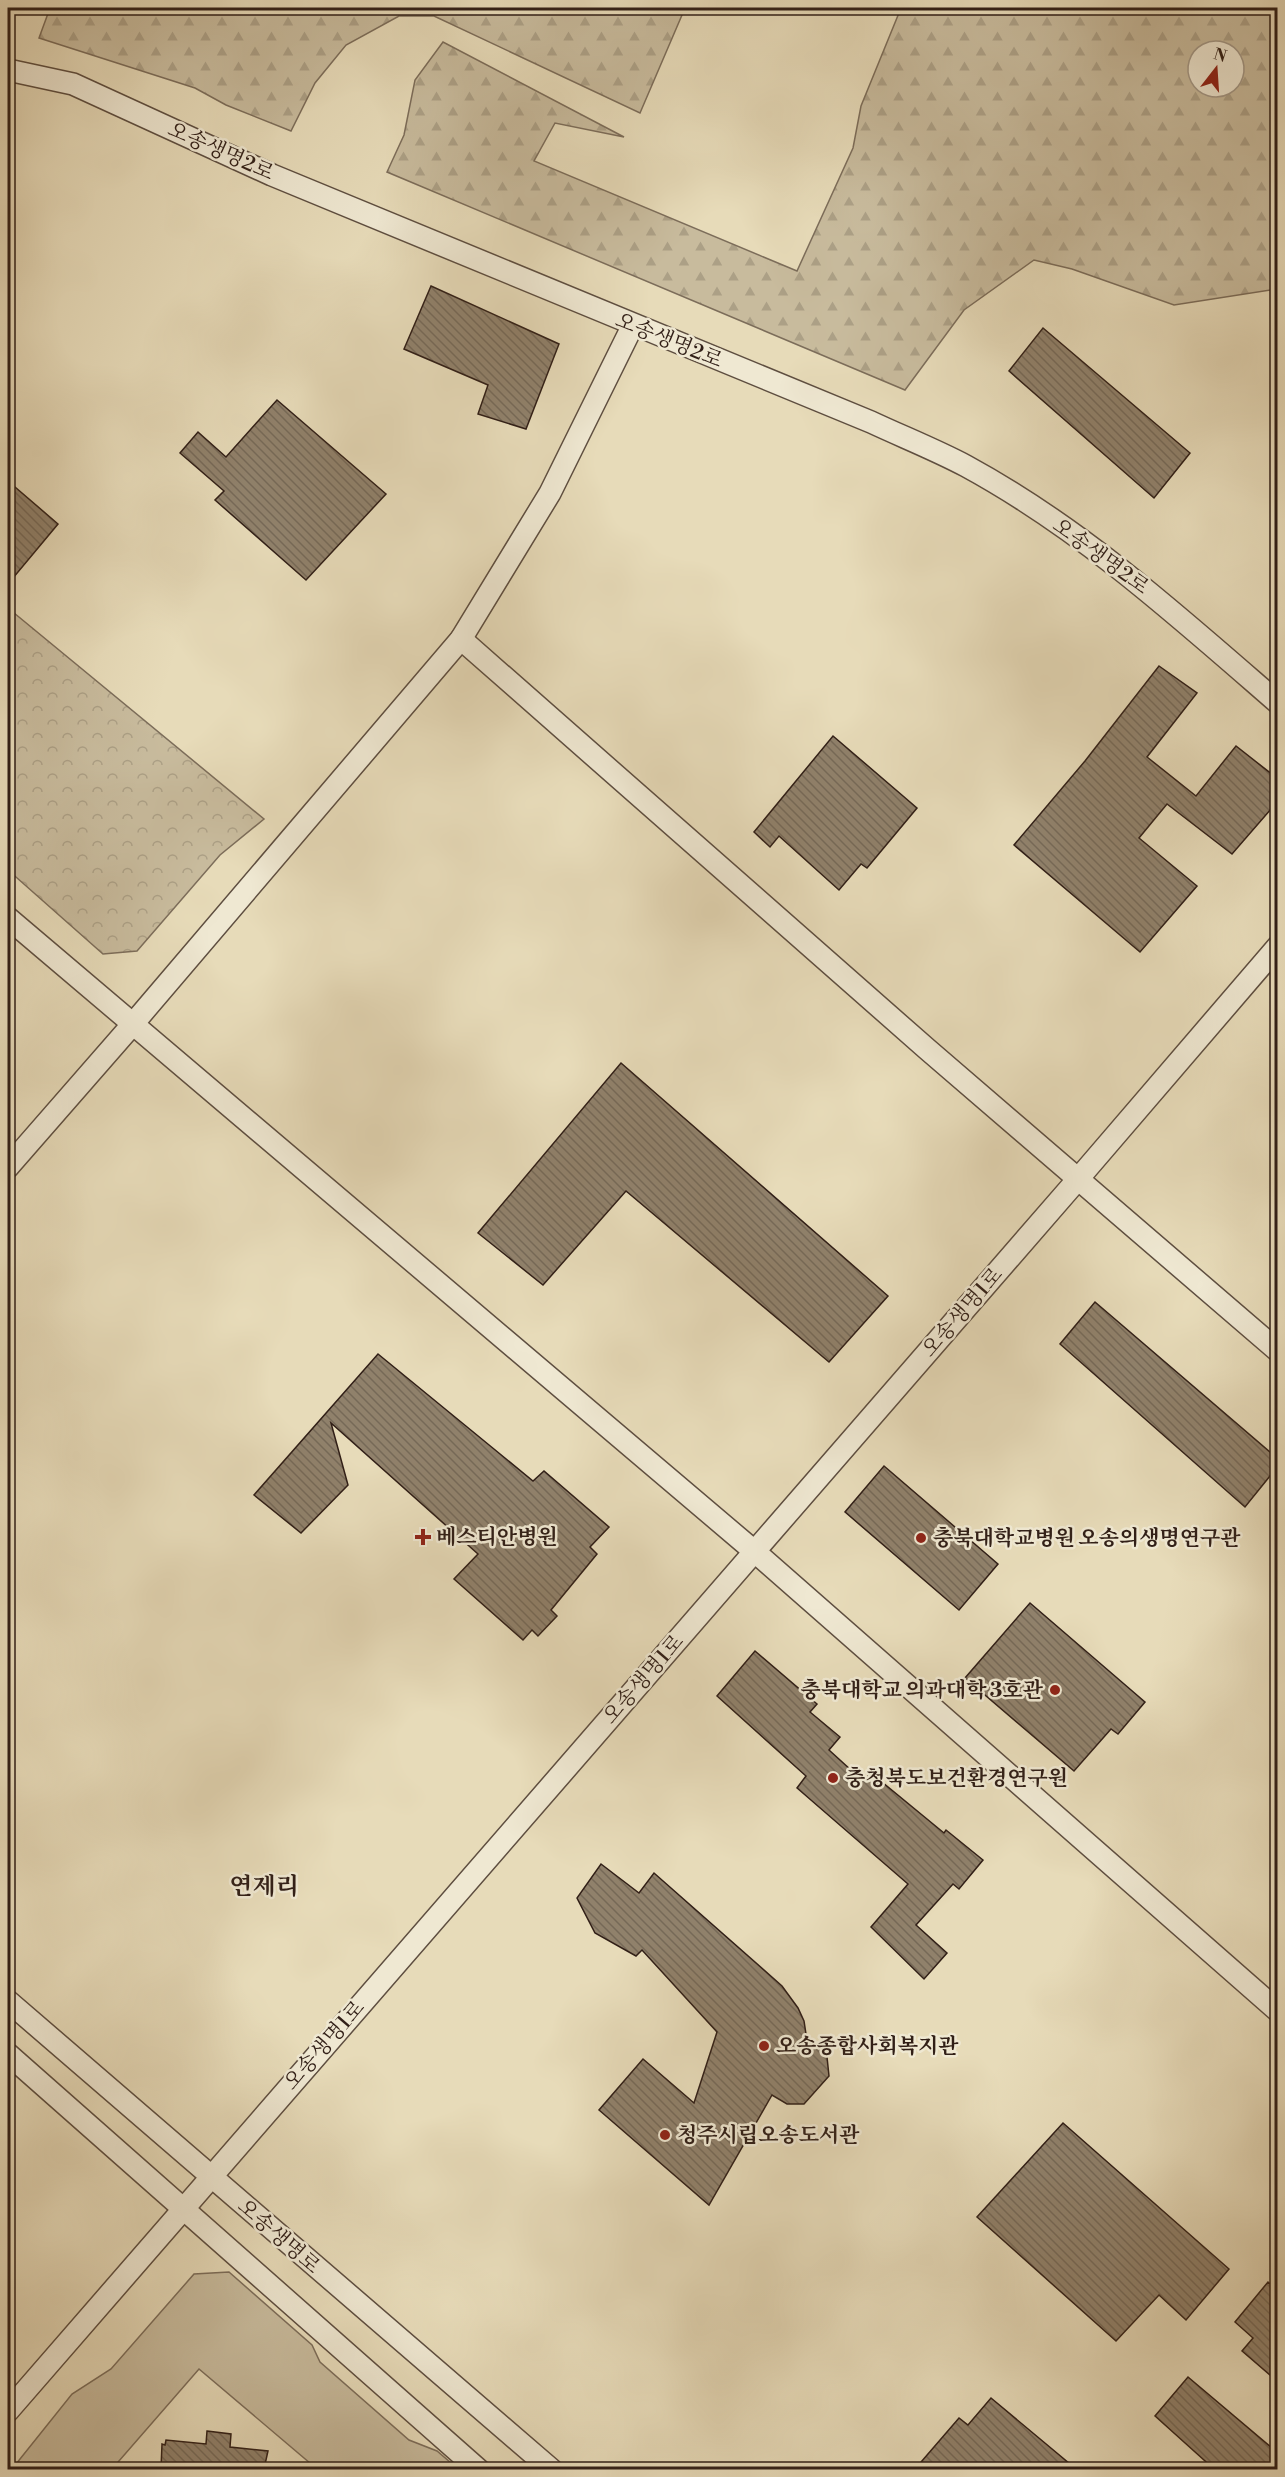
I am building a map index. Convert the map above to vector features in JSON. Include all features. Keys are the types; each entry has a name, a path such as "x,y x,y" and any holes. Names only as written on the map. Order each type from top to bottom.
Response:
{"street":[{"name":"오송생명2로","path":"8,70 73,84 272,175 871,422 966,466 1027,503 1155,596 1278,703"},
{"path":"8,1167 461,639 550,493 633,325"},
{"path":"461,639 909,1034 1278,1351"},
{"path":"8,918 754,1551 1278,2011"},
{"name":"오송생명1로","path":"8,2411 1278,946"},
{"name":"오송생명로","path":"8,2001 552,2469"},
{"name":"오송생명로","path":"8,2054 182,2210 479,2469"}],"green space":[{"path":"50,8 685,8 640,113 434,16 399,16 346,45 315,83 291,131 226,105 195,88 39,38"},
{"path":"901,8 1277,8 1277,289 1174,305 1072,269 1034,260 964,310 905,390 387,172 404,135 415,80 443,42 624,137 555,123 534,161 797,271 853,148 861,106"},
{"path":"8,608 264,819 220,855 137,951 103,954 8,870"},
{"path":"229,2272 312,2345 320,2362 409,2440 437,2451 458,2469 317,2469 199,2369 112,2469 12,2469 72,2394 111,2369 194,2274"}],"building":[{"path":"431,286 559,344 526,429 478,414 488,385 404,349"},
{"path":"1043,328 1190,453 1154,498 1009,371"},
{"path":"277,400 386,494 306,580 215,500 224,491 180,453 198,432 226,457"},
{"path":"8,481 58,524 8,584"},
{"path":"1159,666 1197,693 1147,757 1196,796 1236,746 1278,779 1278,801 1232,854 1167,804 1139,838 1197,886 1140,952 1014,845 1085,761"},
{"path":"833,736 917,808 867,868 861,864 839,890 779,836 770,847 754,832"},
{"path":"621,1063 888,1296 829,1362 626,1191 543,1285 478,1233"},
{"path":"1095,1302 1278,1459 1278,1466 1245,1507 1060,1344"},
{"path":"378,1354 533,1481 544,1471 609,1527 590,1547 597,1554 551,1610 557,1616 538,1636 532,1630 523,1640 454,1579 478,1554 331,1423 348,1485 301,1533 254,1495"},
{"name":"충북대학교병원 오송의생명연구관","path":"884,1466 998,1564 959,1610 845,1512"},
{"name":"충북대학교 의과대학 3호관","path":"1030,1603 1145,1702 1118,1734 1111,1729 1074,1771 965,1678"},
{"name":"충청북도보건환경연구원","path":"755,1651 817,1704 810,1712 840,1737 829,1750 863,1781 871,1773 944,1833 946,1830 983,1860 959,1889 953,1884 916,1925 947,1953 924,1979 871,1927 908,1884 797,1788 806,1776 717,1696"},
{"name":"오송종합사회복지관","path":"601,1864 639,1893 654,1873 782,1986 798,2008 804,2021 806,2034 827,2057 829,2076 804,2104 787,2104 772,2095 709,2205 599,2110 643,2059 694,2103 717,2032 642,1950 636,1956 595,1933 577,1898"},
{"path":"1063,2123 1229,2269 1186,2320 1159,2295 1116,2341 977,2217"},
{"path":"1268,2282 1278,2290 1278,2382 1242,2351 1253,2338 1235,2322"},
{"path":"1188,2377 1278,2453 1278,2469 1214,2469 1155,2416"},
{"path":"991,2398 1076,2469 915,2469 959,2418 968,2425"},
{"path":"207,2431 231,2434 230,2447 268,2451 264,2469 161,2469 162,2444 165,2445 166,2440 206,2444"}],"place":[{"name":"베스티안병원","path":"423,1537"},
{"name":"충북대학교병원 오송의생명연구관","path":"921,1538"},
{"name":"충북대학교 의과대학 3호관","path":"1055,1690"},
{"name":"충청북도보건환경연구원","path":"833,1778"},
{"name":"오송종합사회복지관","path":"764,2046"},
{"name":"청주시립오송도서관","path":"665,2135"}],"district":[{"name":"연제리","path":"264,1886"}]}
